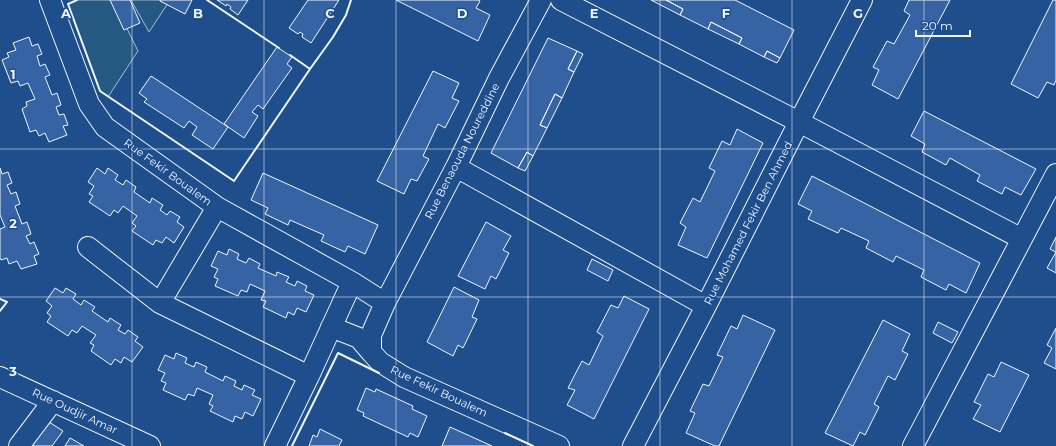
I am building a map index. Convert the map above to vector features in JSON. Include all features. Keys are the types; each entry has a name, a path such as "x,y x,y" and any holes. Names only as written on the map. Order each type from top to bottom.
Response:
{"street":[{"name":"Rue Fekir Boualem","path":"50,0 89,104 105,127 218,208 352,282 385,303"},
{"name":"Rue Benaouda Noureddine","path":"385,303 456,167 499,78 541,0"},
{"path":"561,0 799,122 1022,239"},
{"name":"Rue Mohamed Fekir Ben Ahmed","path":"633,446 862,0"},
{"path":"456,167 706,306"},
{"path":"913,446 1056,174"},
{"path":"160,303 218,208"},
{"path":"88,247 160,303 309,376"},
{"path":"275,446 352,282"},
{"path":"371,352 370,334 385,303"},
{"name":"Rue Fekir Boualem","path":"331,327 359,338 380,362 404,376 559,446"},
{"name":"Rue Oudjir Amar","path":"0,377 53,401 140,444"},
{"path":"19,446 53,401"}],"shaded area":[{"path":"77,0 113,0 138,51 108,97 100,91 68,4"},
{"path":"131,0 170,0 149,32"}],"building":[{"path":"110,0 130,0 140,23 124,30"},
{"path":"160,0 192,0 185,14"},
{"path":"217,0 248,0 238,15 230,9 231,7 227,4 226,6"},
{"path":"308,0 339,0 311,43 302,37 303,34 300,32 298,34 289,28"},
{"path":"396,0 478,0 480,1 476,8 490,15 478,41"},
{"path":"651,0 666,0 683,9 680,15"},
{"path":"666,0 735,0 794,30 780,58 767,51 764,57 739,44 742,38 711,22 708,29 680,15 683,9"},
{"path":"909,0 950,0 898,99 872,85 879,70 873,67 887,41 894,44 910,15 904,11"},
{"path":"1053,0 1056,0 1056,80 1054,85 1047,82 1038,98 1011,84"},
{"path":"711,22 742,38 739,44 708,29"},
{"path":"29,37 32,46 38,44 42,54 37,56 40,66 45,64 50,75 45,77 52,95 57,93 61,105 56,107 59,115 64,114 68,125 63,126 67,135 49,142 45,133 39,136 36,130 30,132 22,109 27,106 26,102 35,99 28,83 20,86 18,81 11,83 2,60 9,57 7,53 16,50 13,43"},
{"path":"548,38 577,51 568,69 574,72 562,98 555,94 540,125 547,128 533,156 527,152 518,168 491,153"},
{"path":"277,47 292,57 287,64 292,68 263,109 258,105 252,112 258,116 244,138 224,124"},
{"path":"577,51 583,54 574,72 568,69"},
{"path":"767,51 780,58 777,63 764,57"},
{"path":"433,71 459,83 452,98 459,101 445,128 438,124 423,156 429,159 417,181 411,179 404,194 377,181"},
{"path":"151,76 228,127 213,149 192,135 197,127 189,121 184,128 144,102 147,99 139,93"},
{"path":"555,94 562,98 547,128 540,125"},
{"path":"924,111 1036,169 1021,195 1005,187 1002,194 977,181 980,175 950,158 946,165 922,152 925,144 911,136"},
{"path":"737,129 763,143 707,258 678,245 686,227 680,223 693,198 700,202 715,171 709,168 722,141 730,145"},
{"path":"527,152 533,156 525,171 518,168"},
{"path":"0,168 2,174 8,172 12,183 7,185 11,194 16,192 20,204 15,206 22,224 27,222 31,234 26,236 30,244 34,242 39,254 34,256 37,264 21,269 17,261 9,264 7,258 1,260 0,258 0,229 5,227 0,215"},
{"path":"97,168 105,174 108,168 118,175 115,180 123,185 126,180 136,187 134,192 150,203 152,198 163,205 160,210 167,215 170,211 180,217 177,222 184,227 174,243 166,237 162,243 156,240 153,245 132,231 136,226 132,223 137,216 123,206 118,213 114,210 110,216 89,202 93,196 89,194 94,186 88,182"},
{"path":"263,173 378,225 365,254 348,246 345,252 321,241 324,235 290,220 288,225 265,214 268,208 251,200"},
{"path":"812,176 980,263 966,293 949,284 946,290 921,277 924,270 896,256 893,262 866,248 869,241 841,228 838,233 808,219 812,211 798,204"},
{"path":"486,222 511,236 503,250 509,253 496,279 491,276 485,289 458,276"},
{"path":"1056,237 1056,252 1050,249"},
{"path":"229,249 239,254 237,259 246,263 249,258 260,264 258,268 276,276 277,272 289,277 286,282 295,286 297,281 307,286 305,291 314,295 306,312 297,308 294,315 288,312 286,318 263,307 266,301 261,300 265,291 250,284 247,292 241,290 238,296 215,286 218,279 214,277 218,269 211,266 218,251 227,255"},
{"path":"1056,252 1056,273 1047,268"},
{"path":"592,259 613,270 608,281 587,270"},
{"path":"454,287 479,300 472,317 477,319 463,348 458,345 453,356 427,342"},
{"path":"55,288 63,293 66,288 76,294 73,299 81,305 84,300 95,307 92,311 108,322 110,318 121,325 118,330 125,334 128,330 138,337 135,341 143,347 132,362 124,357 121,363 115,359 111,365 91,351 94,345 90,343 96,335 82,326 77,333 72,330 68,336 47,322 51,316 47,313 52,306 46,301"},
{"path":"624,296 649,309 594,419 567,405 575,390 568,388 582,361 589,365 603,336 597,332 611,305 618,308"},
{"path":"743,315 775,330 719,446 715,446 686,433 695,413 690,411 703,384 709,386 723,357 717,355 731,326 737,329"},
{"path":"883,320 910,334 902,351 908,354 895,380 888,376 874,404 879,407 865,435 860,432 853,446 825,433"},
{"path":"938,322 958,332 952,343 933,333"},
{"path":"1056,328 1056,369 1044,363 1052,348 1047,345"},
{"path":"176,353 187,358 185,363 194,367 196,362 207,367 205,372 223,381 225,376 236,381 234,386 242,390 244,385 255,390 252,395 261,399 253,416 245,412 242,419 235,416 233,422 210,411 213,406 209,404 213,395 197,388 194,396 188,394 185,400 163,390 166,383 161,381 165,373 158,370 165,355 174,359"},
{"path":"1001,362 1029,375 1000,432 973,419 981,405 974,402 988,374 994,377"},
{"path":"366,388 375,392 376,389 413,406 412,409 427,416 418,437 410,433 408,437 363,416 364,413 357,410"},
{"path":"32,411 63,431 52,446 9,446"},
{"path":"450,427 492,446 442,446"},
{"path":"320,429 342,440 339,446 309,446 313,435 317,437"},
{"path":"70,438 84,446 65,446"}],"wall":[{"path":"77,0 68,4 100,91 234,181 310,69 290,55"},
{"path":"207,0 279,48"},
{"path":"309,68 310,69 333,37 346,15 351,0"},
{"path":"0,299 7,302 0,311"},
{"path":"292,446 338,353 379,373"},
{"path":"505,433 533,446"}]}
